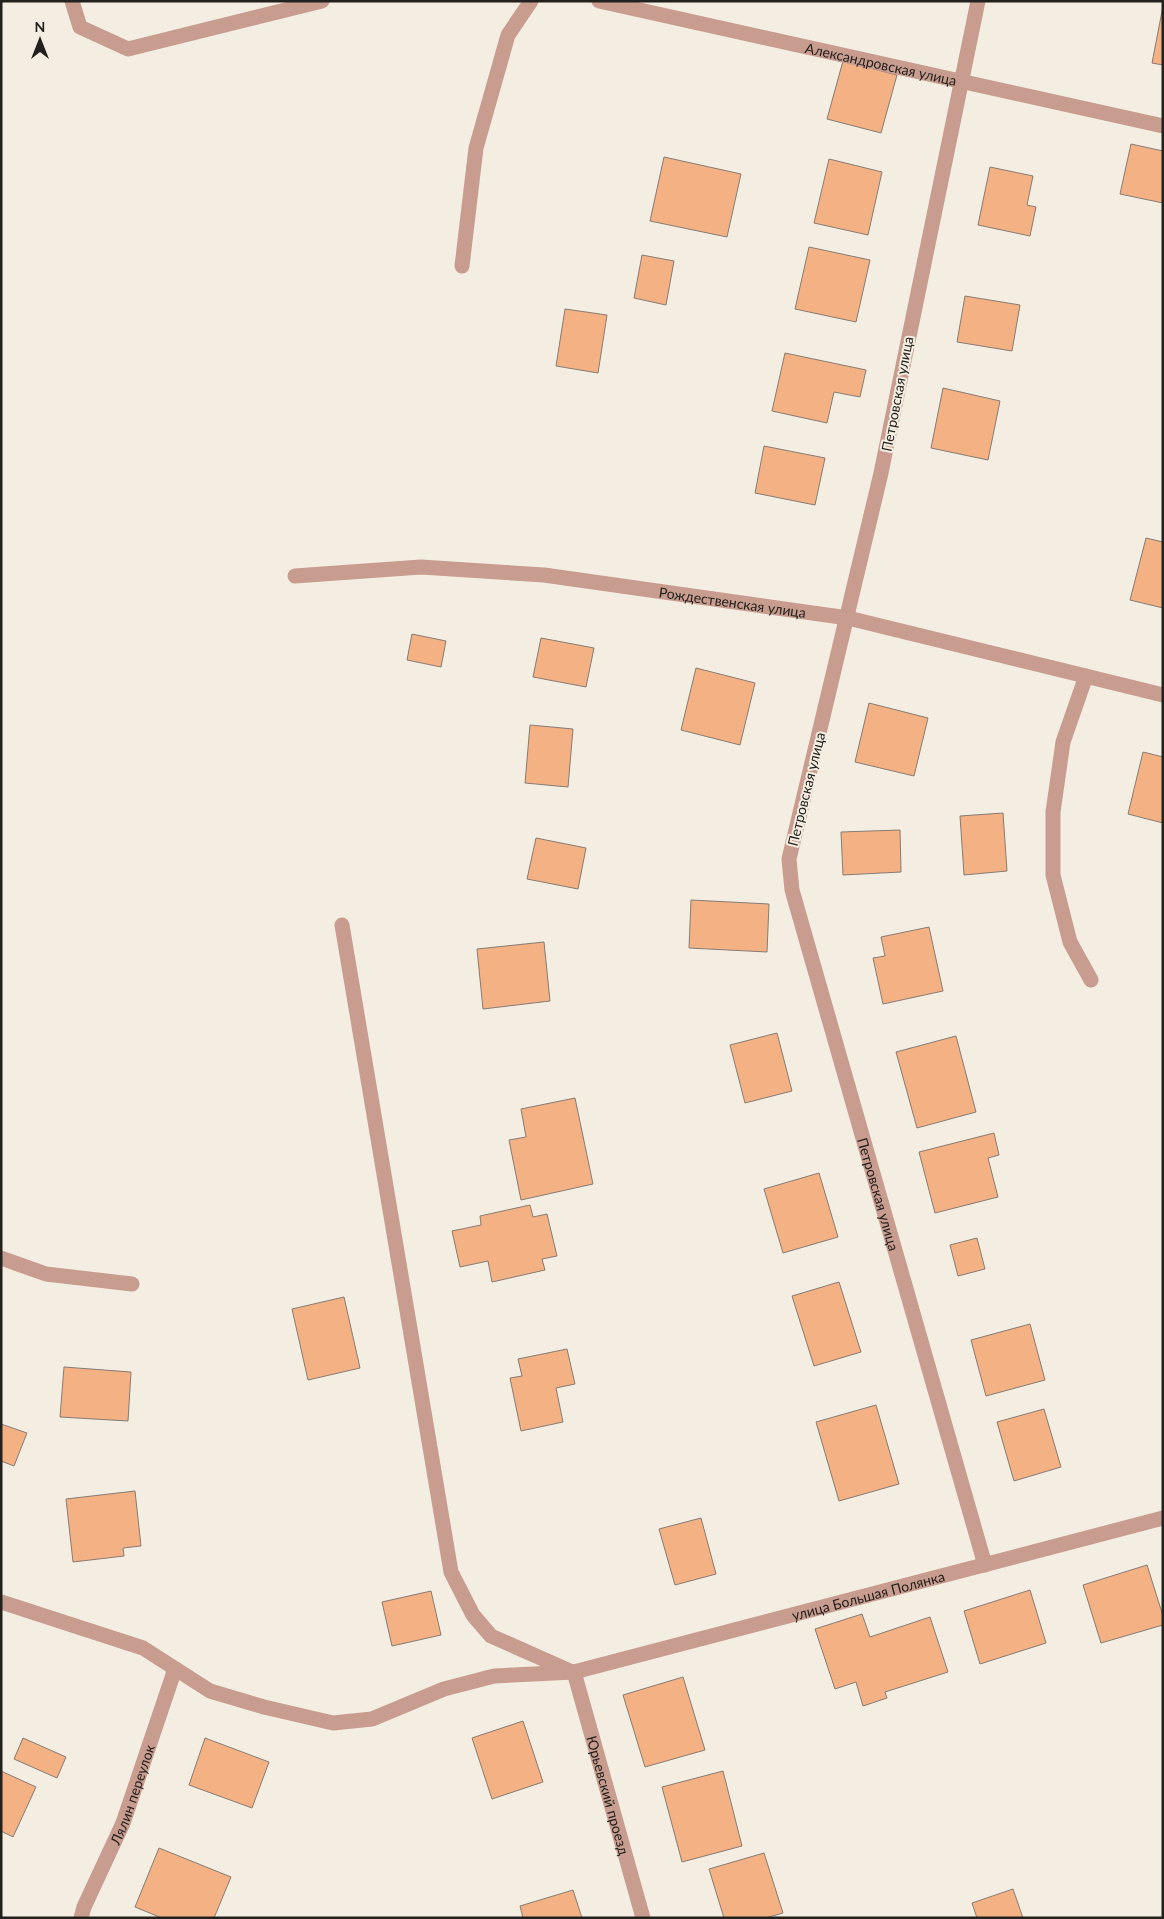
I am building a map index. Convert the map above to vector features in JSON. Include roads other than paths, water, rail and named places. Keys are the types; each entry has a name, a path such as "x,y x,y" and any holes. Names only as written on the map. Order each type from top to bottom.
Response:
{"street":[{"path":"72,1 80,27 128,49 322,1"},
{"path":"462,266 476,148 508,35 531,1"},
{"name":"Александровская улица","path":"599,1 1163,126"},
{"name":"Петровская улица","path":"978,1 960,80 881,473 848,618 789,859 792,890 985,1565"},
{"name":"Рождественская улица","path":"295,576 421,567 534,575 848,618 1163,695"},
{"path":"1086,676 1063,742 1054,812 1054,875 1070,942 1091,980"},
{"path":"342,925 451,1572 473,1615 492,1636 574,1672"},
{"path":"1,1258 46,1274 132,1284"},
{"name":"улица Большая Полянка","path":"1,1602 143,1648 210,1691 264,1707 333,1723 372,1718 444,1689 494,1676 574,1672 1163,1518"},
{"name":"Лялин переулок","path":"81,1918 84,1907 123,1822 175,1669"},
{"name":"Юрьевский проезд","path":"574,1672 643,1918"}]}
